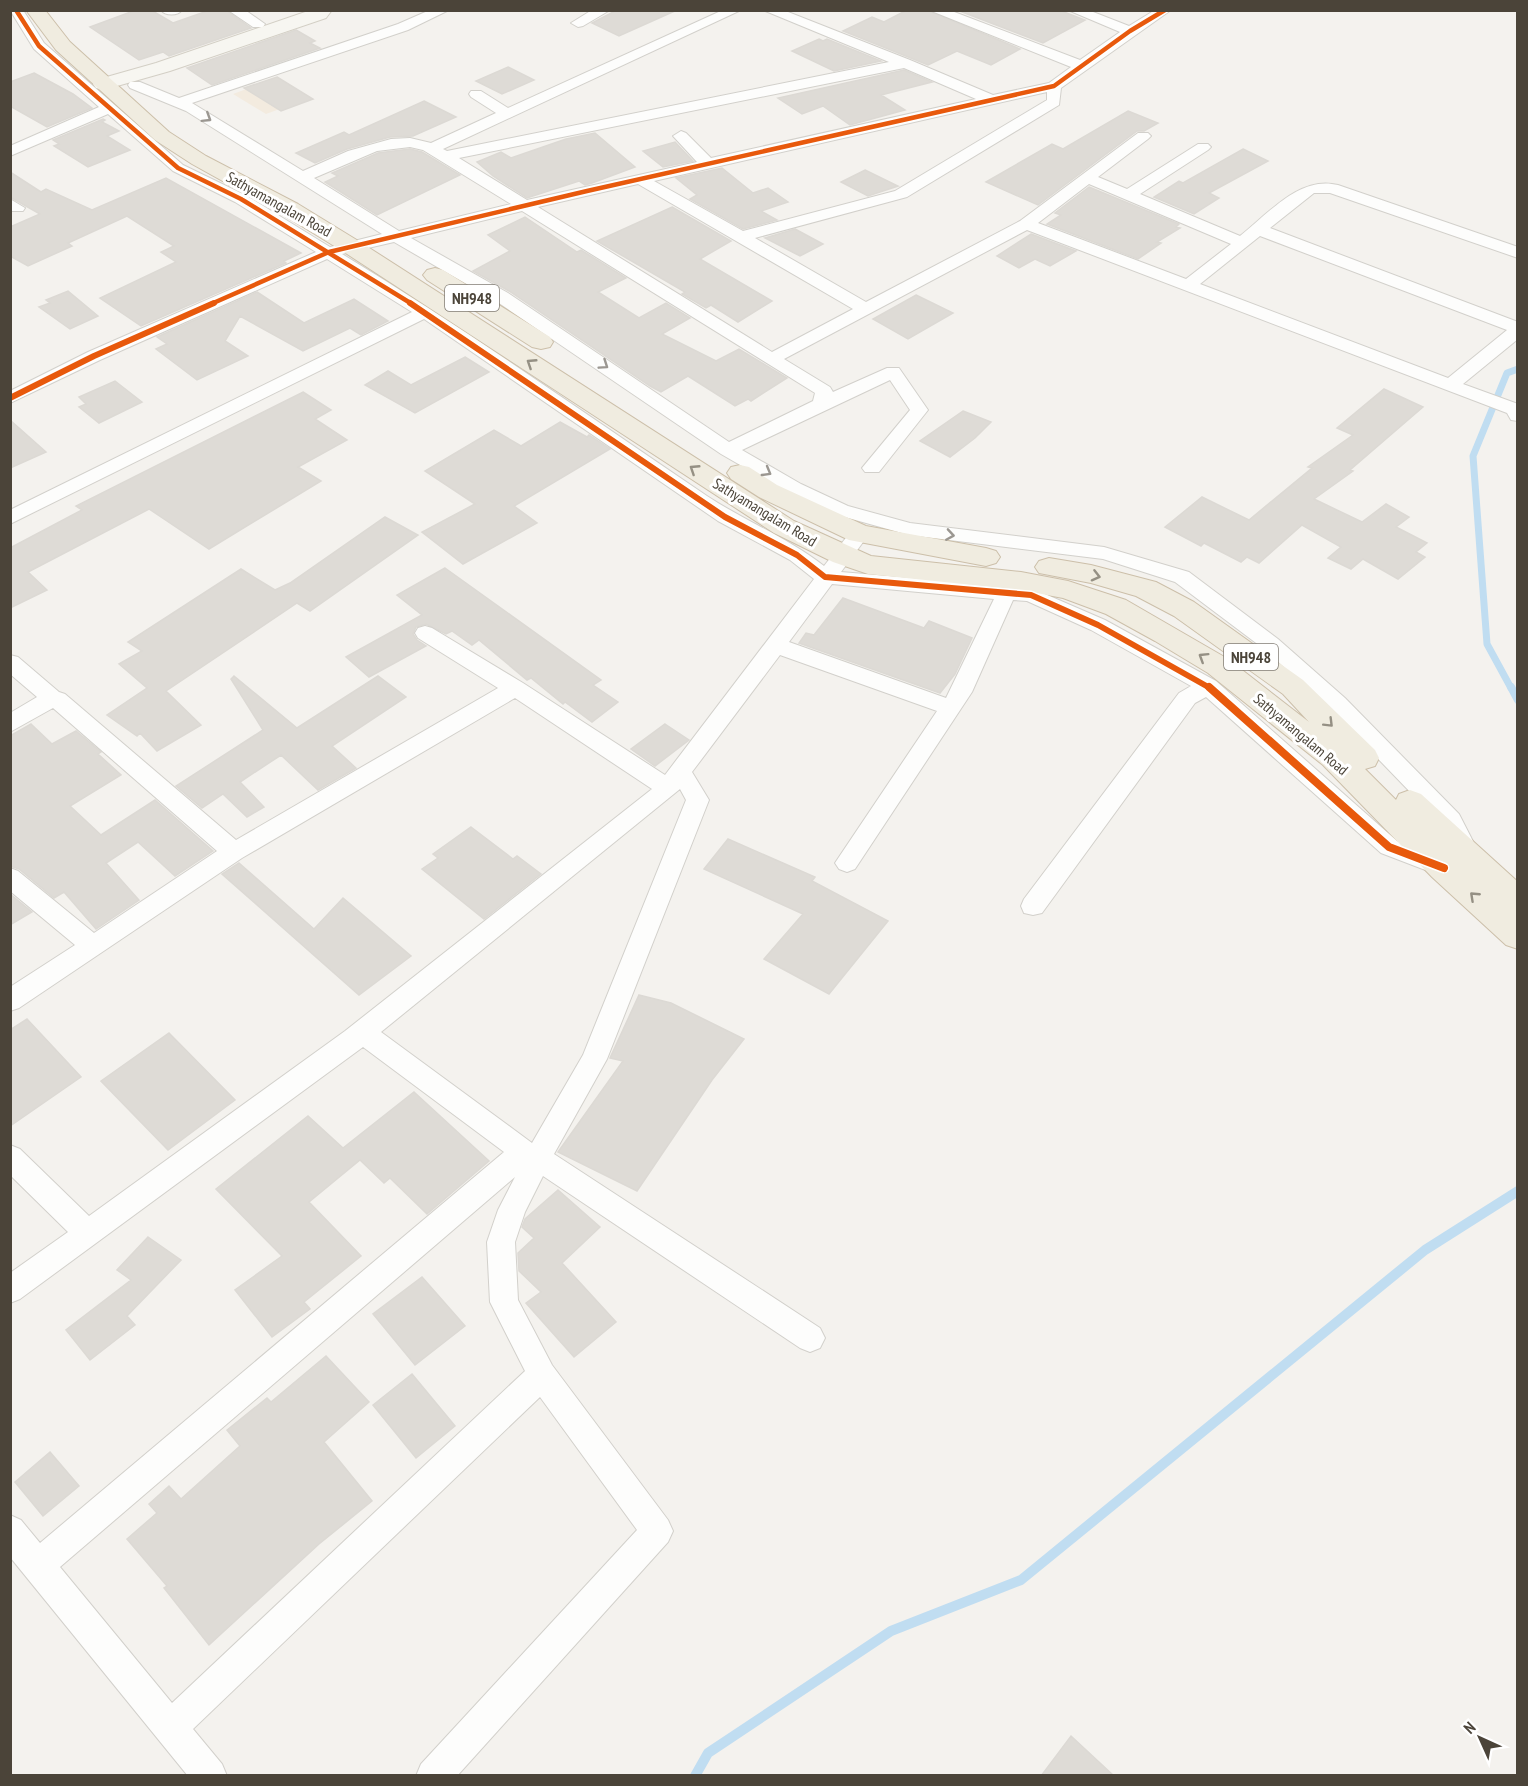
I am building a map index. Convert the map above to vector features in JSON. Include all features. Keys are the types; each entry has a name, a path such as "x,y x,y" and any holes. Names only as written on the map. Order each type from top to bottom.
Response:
{"highway":[{"name":"Sathyamangalam Road","path":"35,10 63,46 115,83 171,142 199,160 290,209 341,249 784,527 843,556 868,565 1021,581 1059,588 1116,608 1166,634 1218,666 1334,757 1457,864 1518,936"},
{"name":"NH948","path":"54,10 115,83 251,170 387,238 768,491 859,534 1091,574 1146,589 1184,609 1293,687 1457,864 1518,902"}],"main road":[{"path":"115,83 258,24 299,10"},
{"path":"115,83 308,18 323,10"}],"street":[{"path":"16,10 39,46 115,83 191,108 301,178 387,238 502,297 728,450 794,488 831,506 876,521 969,538 1104,553 1182,576 1271,644 1337,703 1451,820 1457,864 1389,847 1208,686 1098,625 1031,595 825,577 797,555 725,517 425,312 341,249"},
{"path":"167,10 176,10"},
{"path":"234,10 258,24"},
{"path":"179,103 403,27 443,10"},
{"path":"578,23 604,10"},
{"path":"440,152 507,114 735,10"},
{"path":"769,10 905,63 991,100"},
{"path":"935,10 1082,66"},
{"path":"1074,10 1130,31"},
{"path":"10,398 94,356 341,249 1054,86 1130,31 1166,10"},
{"path":"440,152 905,63"},
{"path":"10,152 115,83"},
{"path":"740,237 901,194 1054,102 1054,86"},
{"path":"476,94 507,114"},
{"path":"681,136 708,164"},
{"path":"771,359 1026,224 1143,136"},
{"path":"301,178 382,144 401,141 440,152 524,207 824,391 822,404"},
{"path":"1128,195 1203,147"},
{"path":"1087,178 1243,243"},
{"path":"640,179 866,309"},
{"path":"1188,285 1308,190 1319,187 1332,188 1518,253"},
{"path":"1026,224 1515,410"},
{"path":"1259,231 1518,329 1451,386"},
{"path":"10,518 425,312"},
{"path":"728,450 893,372 919,410 872,468"},
{"path":"10,1290 362,1032 674,780 859,534"},
{"path":"847,863 961,692 1007,592"},
{"path":"425,633 674,780 698,800 594,1059 531,1155 501,1242 504,1302 542,1375 657,1531 433,1776"},
{"path":"774,645 950,708"},
{"path":"10,662 52,698 57,699 234,852"},
{"path":"1033,906 1187,698 1208,686"},
{"path":"10,1001 234,852 515,688"},
{"path":"10,724 52,698"},
{"path":"10,877 93,946"},
{"path":"362,1032 531,1155 810,1338"},
{"path":"38,1565 531,1155"},
{"path":"10,1157 88,1233"},
{"path":"171,1727 542,1375"},
{"path":"10,1531 210,1776"}],"shaded area":[{"path":"252,87 285,107 266,114 233,94"}],"building":[{"path":"136,10 151,10 173,23 210,10 226,10 251,28 169,56 163,52 139,60 90,27"},
{"path":"617,10 677,10 619,36 592,23"},
{"path":"907,10 927,10 1020,49 991,65 957,51 928,65 843,31 872,17 884,22"},
{"path":"957,10 1059,10 1085,20 1043,43"},
{"path":"296,30 315,41 310,43 320,48 212,85 187,68"},
{"path":"819,39 823,41 827,39 881,61 834,71 792,51"},
{"path":"508,67 534,80 502,94 476,81"},
{"path":"904,70 932,82 881,95 905,110 850,125 823,106 802,114 778,98"},
{"path":"34,73 73,94 92,108 47,127 10,106 10,82"},
{"path":"277,77 313,99 281,111 244,88"},
{"path":"424,101 456,117 413,136 390,137 347,149 315,163 296,153 344,132 349,135"},
{"path":"1128,111 1158,123 1144,131 1137,131 1038,205 986,182 1052,144 1063,149"},
{"path":"105,120 102,122 119,131 107,136 130,150 88,167 54,146 59,144 53,140"},
{"path":"595,133 635,167 592,183 585,185 579,181 527,198 493,176 477,162 501,152 511,158 566,139"},
{"path":"675,142 693,161 663,167 643,151"},
{"path":"410,149 422,152 460,175 377,215 325,182 338,176 332,173 378,153"},
{"path":"1243,149 1268,161 1209,193 1219,198 1194,214 1154,197 1179,181 1183,183"},
{"path":"722,168 753,193 768,188 788,202 761,211 777,220 743,229 690,199 697,195 676,178"},
{"path":"865,170 898,186 868,196 841,182"},
{"path":"10,172 41,192 46,189 92,210 166,178 301,253 284,261 286,263 141,326 100,298 176,262 161,252 174,246 127,216 68,243 72,246 28,266 10,256 10,227 40,214 10,197"},
{"path":"1089,187 1179,224 1176,227 1180,228 1157,242 1161,243 1138,259 1047,224 1061,215 1055,213"},
{"path":"672,207 731,241 700,259 772,301 738,322 711,305 706,308 682,294 685,292 597,241"},
{"path":"525,217 577,252 581,250 626,278 598,292 639,318 666,303 690,318 662,334 716,361 739,349 787,378 751,401 748,399 735,406 688,376 661,392 650,386 509,291 473,271 510,251 488,235"},
{"path":"795,229 823,244 800,256 765,238"},
{"path":"1031,234 1076,251 1050,266 1035,259 1019,268 997,256"},
{"path":"68,291 98,316 70,329 39,307 50,303 46,300"},
{"path":"257,292 304,323 354,299 388,321 361,335 350,328 303,351 240,316 225,341 248,356 197,380 156,349 167,344 157,337"},
{"path":"916,295 953,313 908,339 873,319"},
{"path":"465,357 489,372 415,413 365,385 388,371 411,385"},
{"path":"115,381 142,402 99,423 79,407 86,404 79,397"},
{"path":"1384,389 1423,407 1350,470 1353,471 1314,499 1362,522 1386,504 1409,517 1396,527 1427,543 1416,552 1425,557 1398,579 1363,559 1351,569 1328,558 1341,547 1302,525 1259,563 1247,557 1241,562 1204,543 1201,546 1165,527 1202,497 1249,520 1312,468 1308,467 1353,435 1337,428"},
{"path":"303,392 331,410 315,419 347,440 298,467 321,481 209,549 149,509 28,572 47,590 10,608 10,548 82,510 76,506"},
{"path":"963,411 991,422 950,457 920,441"},
{"path":"10,420 46,452 10,468"},
{"path":"560,422 587,437 589,435 610,449 514,506 537,523 463,564 422,532 475,504 425,471 494,430 521,446"},
{"path":"385,517 418,535 310,611 297,603 166,691 201,725 157,751 140,733 137,736 107,715 147,688 119,664 142,651 128,642 241,569 275,590 290,583"},
{"path":"445,568 601,680 593,685 618,702 592,722 565,702 563,704 531,678 527,680 479,640 472,645 452,631 446,634 426,624 416,627 413,634 426,646 369,677 346,657 422,615 397,595"},
{"path":"843,598 924,628 929,621 972,638 955,674 940,693 799,643 806,633 814,635"},
{"path":"234,676 297,728 378,676 406,697 332,746 356,768 318,790 281,755 240,782 264,807 247,817 223,794 202,808 176,786 263,730 231,679"},
{"path":"31,724 52,744 76,731 101,752 98,754 121,775 70,806 101,835 155,800 213,851 175,876 138,842 106,863 139,900 96,929 64,892 54,898 19,869 10,866 10,736"},
{"path":"665,724 689,740 655,766 631,749"},
{"path":"471,827 513,859 517,856 541,874 484,919 422,869 438,858 433,854"},
{"path":"728,839 815,877 812,881 888,921 829,994 764,959 803,914 704,869"},
{"path":"239,863 314,929 343,898 411,956 359,995 222,874"},
{"path":"10,894 32,912 10,925"},
{"path":"639,995 671,1003 744,1039 712,1080 637,1191 558,1152 623,1061 610,1058"},
{"path":"27,1019 81,1077 10,1126 10,1030"},
{"path":"169,1033 235,1100 168,1150 101,1081"},
{"path":"414,1092 489,1161 427,1214 390,1178 384,1183 360,1160 309,1202 361,1256 304,1302 310,1309 272,1337 235,1290 282,1256 216,1189 308,1116 343,1148"},
{"path":"558,1190 600,1227 562,1263 616,1322 574,1357 526,1303 541,1292 519,1271 518,1253 534,1238 522,1227 525,1219"},
{"path":"148,1237 181,1260 127,1316 135,1325 90,1360 66,1330 131,1280 117,1270"},
{"path":"422,1277 465,1326 415,1365 373,1314"},
{"path":"326,1356 369,1402 324,1442 372,1501 319,1544 209,1645 164,1588 167,1586 127,1539 157,1513 149,1504 169,1486 181,1499 240,1446 227,1430 267,1398 271,1402"},
{"path":"412,1374 455,1426 416,1458 373,1405"},
{"path":"50,1452 79,1486 43,1516 15,1482"},
{"path":"1071,1736 1114,1776 1041,1776"}],"waterway":[{"path":"1511,688 1487,644 1473,456 1507,373 1518,369"},
{"path":"1511,687 1518,700"},
{"path":"695,1776 708,1753 891,1631 1021,1580 1425,1250 1518,1191"}],"cycle path":[{"path":"16,10 39,46 178,168 241,199 425,312 725,517 797,555 825,577 1031,595 1098,625 1208,686 1389,847 1444,868"},
{"path":"10,398 94,356 329,252 587,191 1054,86 1130,31 1165,10"}]}
